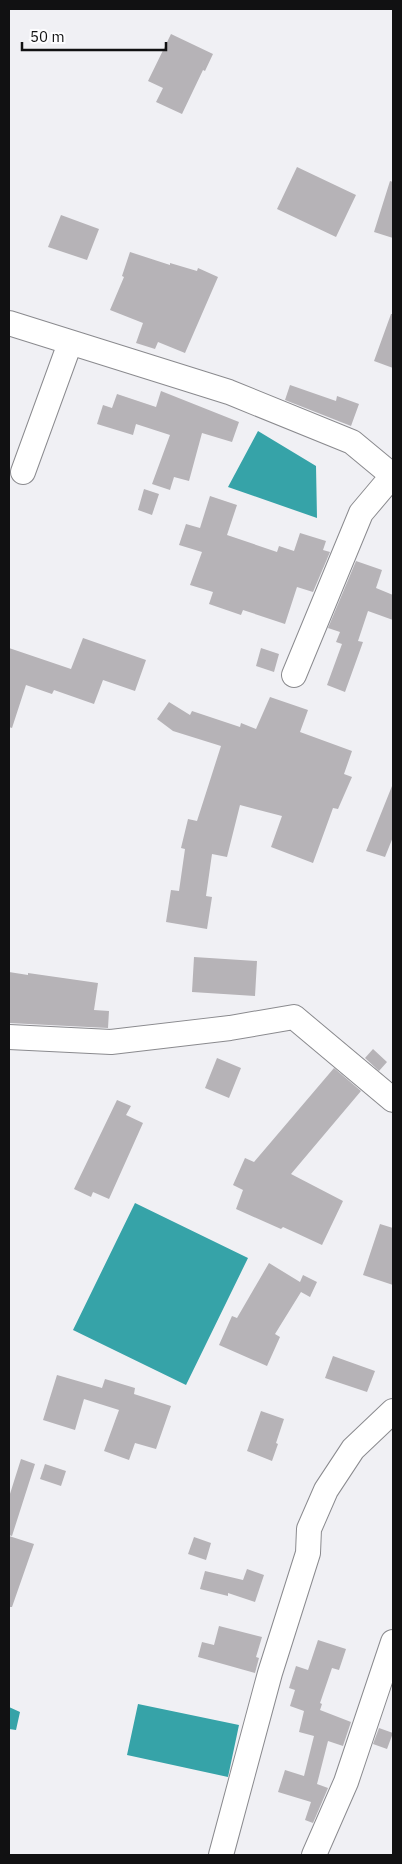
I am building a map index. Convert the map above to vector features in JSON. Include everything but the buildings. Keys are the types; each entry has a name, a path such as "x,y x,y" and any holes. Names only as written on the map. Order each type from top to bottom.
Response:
{"street":[{"path":"9,323 228,392 352,442 393,476 361,513 294,675"},
{"path":"22,472 70,342"},
{"path":"9,1037 111,1042 230,1028 294,1017 393,1100"},
{"path":"221,1855 270,1673 308,1553 309,1528 326,1490 353,1449 393,1411"},
{"path":"314,1855 346,1782 393,1642"}],"water":[{"path":"258,431 316,466 317,518 228,487"},
{"path":"135,1203 248,1258 186,1385 73,1330"},
{"path":"138,1704 239,1725 228,1777 127,1755"},
{"path":"9,1707 20,1712 16,1730 9,1729"}]}
